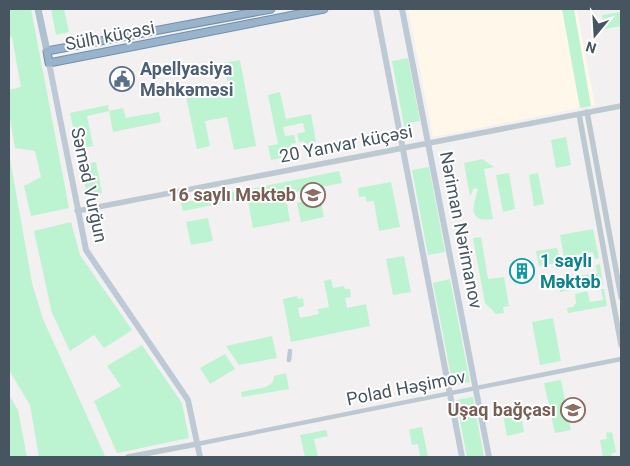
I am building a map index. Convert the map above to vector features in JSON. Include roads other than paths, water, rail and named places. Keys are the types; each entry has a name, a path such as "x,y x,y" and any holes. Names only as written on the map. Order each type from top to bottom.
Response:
{"highway":[{"name":"Sülh küçəsi","path":"47,51 271,9"},
{"name":"Sülh küçəsi","path":"49,63 324,9"},
{"path":"197,23 200,33"},
{"name":"Səməd Vurğun","path":"47,51 49,63"}],"main road":[{"name":"Səməd Vurğun","path":"38,9 47,51"},
{"path":"376,9 462,457"},
{"name":"Nəriman Nərimanov","path":"402,9 489,457"},
{"name":"Səməd Vurğun","path":"49,63 84,243 90,258 188,400 200,457"}],"street":[{"name":"20 Yanvar küçəsi","path":"77,211 621,106"},
{"path":"588,112 621,297"},
{"path":"578,114 621,345"},
{"path":"289,360 290,351"},
{"name":"Polad Həşimov","path":"197,444 621,359"},
{"path":"128,457 197,444"}],"place":[{"name":"Apellyasiya Məhkəməsi","path":"122,79"},
{"name":"16 saylı Məktəb","path":"313,195"},
{"name":"1 saylı Məktəb","path":"522,271"},
{"name":"Uşaq bağçası","path":"573,410"}]}
